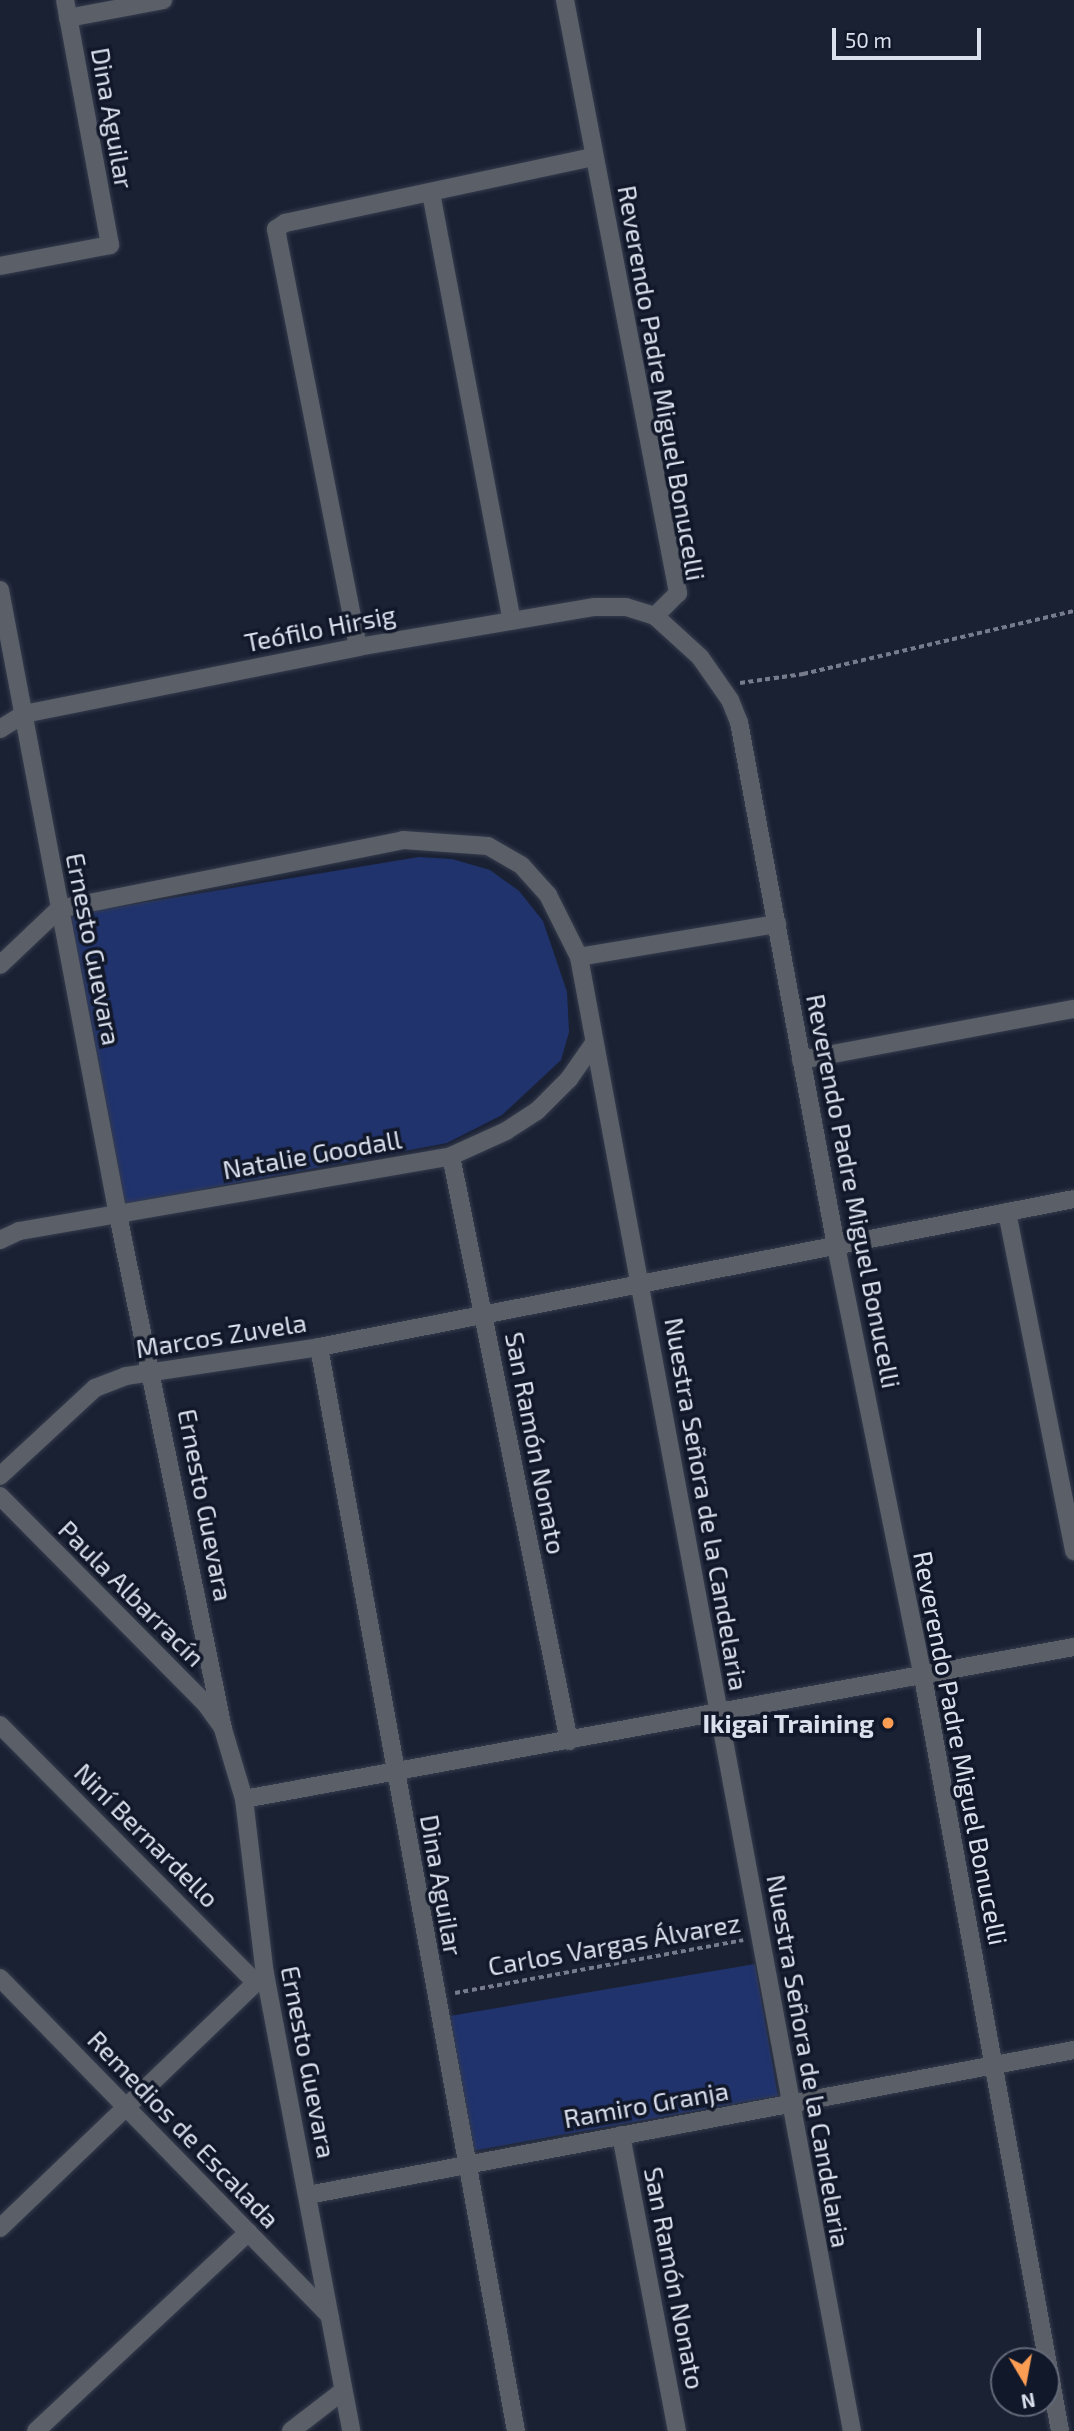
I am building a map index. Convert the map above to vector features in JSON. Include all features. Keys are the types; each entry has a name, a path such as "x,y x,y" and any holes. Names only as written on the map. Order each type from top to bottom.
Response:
{"street":[{"name":"Dina Aguilar","path":"0,266 110,245 65,0"},
{"path":"68,18 163,0"},
{"name":"Reverendo Padre Miguel Bonucelli","path":"565,0 678,593 655,616 700,657 720,685 740,722 836,1246 923,1677 1060,2431"},
{"path":"358,647 276,229 285,223 594,157"},
{"path":"431,193 511,618"},
{"name":"Ernesto Guevara","path":"0,590 118,1215 153,1373 223,1729 244,1799 261,1979 308,2195 351,2431"},
{"name":"Teófilo Hirsig","path":"0,729 24,714 511,618 595,607 626,607 655,616"},
{"name":"Nuestra Señora de la Candelaria","path":"59,909 402,840 448,841 488,846 522,866 548,895 579,957 789,2105 852,2431"},
{"path":"0,965 59,909"},
{"path":"579,957 777,924"},
{"path":"801,1060 1074,1009"},
{"name":"Natalie Goodall","path":"0,1240 19,1231 451,1156 506,1131 537,1111 569,1079 594,1043"},
{"name":"San Ramón Nonato","path":"451,1156 569,1741"},
{"name":"Marcos Zuvela","path":"0,1476 95,1388 126,1376 318,1347 483,1312 1074,1199"},
{"path":"1007,1212 1074,1550"},
{"name":"Dina Aguilar","path":"318,1347 516,2431"},
{"name":"Paula Albarracín","path":"0,1496 205,1703 223,1729"},
{"path":"244,1799 923,1677 1074,1647"},
{"name":"Niní Bernardello","path":"0,1724 261,1979"},
{"name":"Remedios de Escalada","path":"0,1979 331,2317"},
{"path":"0,2228 261,1979"},
{"name":"Ramiro Granja","path":"308,2195 1074,2050"},
{"name":"San Ramón Nonato","path":"621,2135 677,2431"},
{"path":"36,2431 248,2232"},
{"path":"291,2431 343,2391"}],"path":[{"path":"720,685 803,674 1074,611"},
{"name":"Carlos Vargas Álvarez","path":"435,1996 759,1937"}],"shaded area":[{"path":"419,857 452,859 490,870 519,891 543,921 567,992 569,1032 561,1060 502,1115 447,1143 121,1205 68,915"},
{"path":"755,1964 778,2096 472,2151 450,2016"}],"place":[{"name":"Ikigai Training","path":"888,1723"}]}
